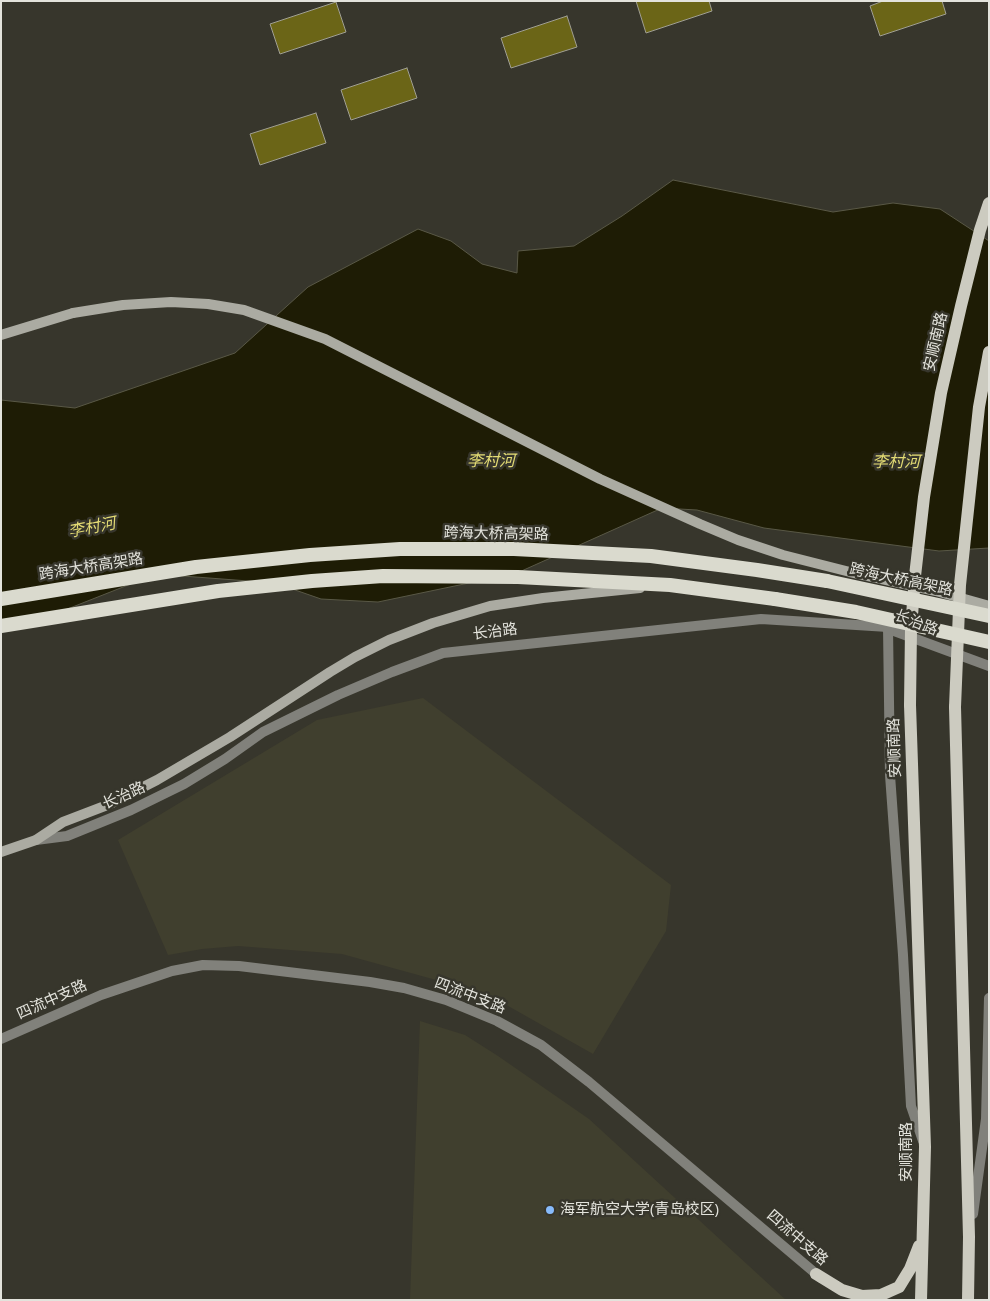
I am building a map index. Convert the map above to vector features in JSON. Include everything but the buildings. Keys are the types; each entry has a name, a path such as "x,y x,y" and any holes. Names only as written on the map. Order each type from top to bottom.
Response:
{"highway":[{"name":"跨海大桥高架路","path":"1,599 196,567 310,555 400,549 514,549 651,556 828,580 989,616"},
{"path":"1,626 218,592 312,581 374,577 518,576 670,586 776,599 847,611 989,642"}],"main road":[{"name":"安顺南路","path":"921,1300 925,1147 910,705 911,628 924,497 941,393 963,296 989,203"},
{"path":"1,335 73,313 123,305 171,302 208,304 244,310 325,339 600,479 738,540 784,555 936,591 989,606"},
{"path":"968,1300 969,1237 955,707 960,585 979,407 989,352"},
{"path":"1,852 36,840 63,822 110,804 156,780 230,737 355,657 389,640 433,623 490,606 543,598 670,586"},
{"path":"816,1274 842,1290 862,1296 881,1295 899,1287 910,1269 923,1234"}],"street":[{"name":"长治路","path":"36,840 67,836 132,810 184,784 225,759 263,732 338,695 443,653 761,619 888,627 886,628 989,666"},
{"path":"888,627 890,775 903,954 911,1106 925,1147"},
{"name":"四流中支路","path":"1,1039 101,995 172,971 203,965 239,966 370,982 404,988 446,1000 497,1020 541,1046 589,1082 846,1300"},
{"path":"969,1237 986,1119 989,998"}],"shaded area":[{"path":"423,698 671,885 666,931 593,1054 487,994 342,954 238,946 202,949 168,955 118,840 317,720"},
{"name":"海军航空大学(青岛校区)","path":"420,1021 465,1035 589,1119 786,1300 410,1300"}],"water":[{"name":"李村河","path":"673,180 833,212 893,203 940,209 989,241 989,548 939,551 764,528 697,510 662,508 517,573 378,602 321,599 275,583 156,574 37,621 1,625 1,400 75,408 235,353 308,287 418,229 451,241 482,264 517,273 518,251 574,246 622,216"}],"place":[{"name":"海军航空大学(青岛校区)","path":"550,1210"}]}
